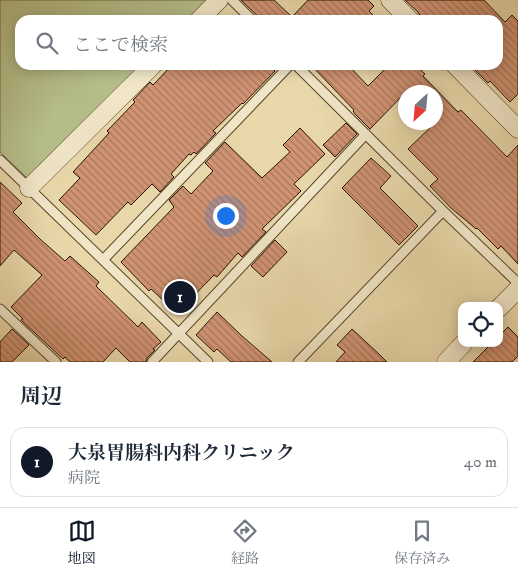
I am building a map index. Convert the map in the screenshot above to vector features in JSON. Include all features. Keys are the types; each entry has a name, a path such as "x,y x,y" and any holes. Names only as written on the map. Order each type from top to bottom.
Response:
{"street":[{"path":"204,15 219,0"},
{"path":"390,0 405,15"},
{"path":"29,188 148,70"},
{"path":"460,70 518,129"},
{"path":"503,304 518,289"},
{"path":"446,362 460,347"}],"lane":[{"path":"232,0 247,15"},
{"path":"103,260 285,70"},
{"path":"301,70 518,283"},
{"path":"152,362 366,134"},
{"path":"0,160 208,362"},
{"path":"298,362 443,211"},
{"path":"0,308 56,362"}],"green space":[{"path":"0,0 210,0 195,15 15,15 15,70 140,70 29,180 0,152"}],"building":[{"path":"241,0 274,0 290,15 257,15"},
{"path":"308,0 368,0 374,6 369,11 373,15 294,15"},
{"path":"405,0 484,0 498,15 420,15"},
{"path":"512,15 518,21 518,94 510,102 490,81 488,83 475,70 503,70 503,20 505,22"},
{"path":"167,70 275,71 213,131 216,133 196,154 194,152 191,155 189,154 171,174 174,177 160,192 152,184 131,205 128,202 96,235 59,200 80,178 73,172 109,133 107,131 135,102 133,100 150,82 153,85"},
{"path":"316,70 353,70 368,86 384,70 421,70 425,74 423,76 432,85 398,85 398,100 370,129"},
{"path":"443,97 458,112 461,110 507,157 518,145 518,264 501,246 498,249 477,228 451,208 430,186 438,179 408,149 428,130 443,130"},
{"path":"346,123 357,134 335,157 323,145"},
{"path":"300,128 325,154 294,184 301,191 262,229 266,232 242,257 238,253 217,277 214,275 177,313 151,289 149,291 121,262 174,207 169,200 183,186 191,194 213,171 205,163 225,142 262,178 290,152 283,145"},
{"path":"371,158 391,176 380,188 418,226 399,245 342,188"},
{"path":"0,182 22,203 13,212 40,239 65,261 70,256 99,282 96,286 138,327 142,322 161,342 153,349 155,350 147,358 146,362 130,362 116,348 103,362 70,362 65,357 63,359 21,320 23,319 11,307 42,275 14,250 0,266"},
{"path":"275,240 287,252 263,277 251,266"},
{"path":"217,312 272,362 231,362 217,349 214,352 196,335"},
{"path":"508,327 518,337 518,356 512,362 473,362 488,347 503,347 503,332"},
{"path":"12,329 29,345 12,362 0,362 0,342"},
{"path":"352,329 387,362 336,362 345,352 337,345"}],"place":[{"name":"大泉胃腸科内科クリニック","path":"180,297"}]}
